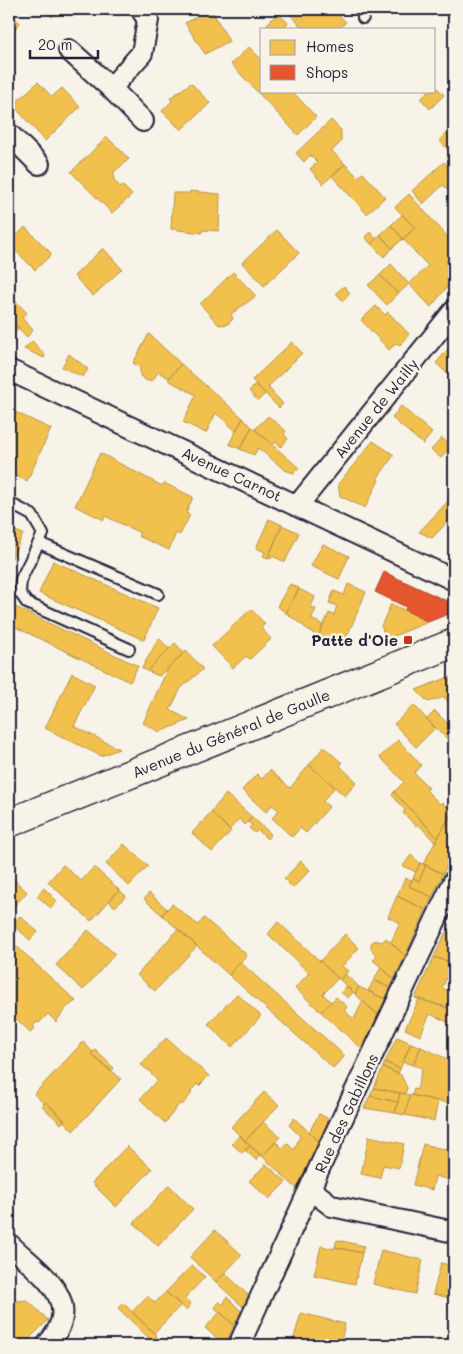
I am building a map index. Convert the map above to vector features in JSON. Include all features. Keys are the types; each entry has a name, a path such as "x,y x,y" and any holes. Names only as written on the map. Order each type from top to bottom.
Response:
{"main road":[{"name":"Avenue du Général de Gaulle","path":"9,823 454,643"}],"street":[{"path":"111,88 142,53 148,20 140,9"},
{"path":"69,50 111,88 143,121"},
{"path":"9,134 39,164"},
{"name":"Avenue de Wailly","path":"298,504 454,312"},
{"name":"Avenue Carnot","path":"9,370 298,504 454,580"},
{"name":"Rue des Gabillons","path":"240,1345 310,1189 454,881"},
{"path":"310,1189 332,1206 454,1232"},
{"path":"9,1244 58,1291 64,1313 59,1332 47,1345"}],"lane":[{"path":"9,503 32,515 43,534 21,579 20,593 27,603 130,649"},
{"path":"39,543 158,594"}],"building: Homes":[{"path":"44,9 61,9 52,17"},
{"path":"211,9 229,41 205,54 185,23"},
{"path":"295,9 332,9 346,22 340,28 302,28 290,14"},
{"path":"9,11 20,23 9,35"},
{"path":"278,13 288,23 283,28 267,28 265,26"},
{"path":"249,47 260,58 260,92 293,92 316,117 298,135 231,64"},
{"path":"38,82 52,97 62,88 80,107 45,141 13,105"},
{"path":"191,83 210,103 181,130 162,111 172,101 170,98"},
{"path":"436,87 444,95 430,109 421,99 427,92 436,92"},
{"path":"331,120 341,130 341,142 332,151 345,164 323,184 310,169 317,162 310,155 304,162 296,153"},
{"path":"446,133 454,142 454,156 439,140"},
{"path":"107,137 129,159 114,172 114,180 120,187 122,185 132,195 112,213 71,172"},
{"path":"444,162 454,172 454,196 443,185 423,204 412,191"},
{"path":"345,164 358,177 363,173 385,197 367,214 332,176"},
{"path":"190,191 220,194 219,231 202,230 202,233 171,229 173,193 190,193"},
{"path":"409,194 454,244 454,254 446,262 454,271 454,278 431,307 409,284 428,266 403,239 415,228 395,207"},
{"path":"402,215 415,228 403,239 391,225"},
{"path":"391,225 403,239 392,248 380,235"},
{"path":"25,227 52,254 35,270 9,244"},
{"path":"277,230 299,253 264,286 242,263"},
{"path":"370,232 376,239 371,244 365,237"},
{"path":"380,235 392,248 384,257 371,244"},
{"path":"103,248 122,269 93,296 74,276"},
{"path":"391,264 409,284 398,294 380,275"},
{"path":"233,272 256,296 231,314 233,319 228,324 219,325 200,304"},
{"path":"380,275 398,294 387,305 368,285"},
{"path":"344,286 350,293 343,301 336,293"},
{"path":"9,294 27,313 22,318 33,330 27,337 9,318"},
{"path":"376,306 385,315 388,312 409,334 400,345 396,343 389,350 361,320"},
{"path":"9,318 19,328 13,335 9,333"},
{"path":"149,334 181,364 169,378 158,372 153,380 147,381 140,376 140,367 133,363"},
{"path":"32,341 45,355 44,358 24,349"},
{"path":"292,342 302,353 268,387 283,404 279,408 252,380"},
{"path":"450,347 454,351 454,380 436,363"},
{"path":"69,354 88,369 83,377 62,367"},
{"path":"181,364 243,418 236,431 216,413 206,433 183,422 196,395 168,380"},
{"path":"256,384 265,394 258,401 249,391"},
{"path":"401,406 432,433 423,444 392,418"},
{"path":"9,409 51,429 27,481 9,473"},
{"path":"268,416 286,431 284,434 288,439 281,447 276,442 273,445 255,429"},
{"path":"243,418 252,427 240,449 229,444"},
{"path":"252,427 299,468 294,473 285,470 258,448 254,455 240,449"},
{"path":"442,438 451,446 441,458 431,450"},
{"path":"373,441 394,455 377,479 379,480 365,508 340,496 338,484"},
{"path":"100,453 162,486 164,483 193,497 186,513 190,515 180,535 176,533 169,550 138,536 140,533 105,516 104,520 75,506"},
{"path":"452,497 454,498 454,515 432,538 419,532"},
{"path":"269,519 282,525 268,558 263,556 265,552 256,548"},
{"path":"282,525 299,533 285,562 272,556 271,559 268,558"},
{"path":"9,528 23,534 9,564"},
{"path":"323,544 349,556 339,579 311,566"},
{"path":"53,561 158,608 144,640 39,593"},
{"path":"290,584 299,588 286,613 277,606"},
{"path":"348,584 366,592 342,648 318,637 329,613 334,615 337,606 329,603 334,591 344,595"},
{"path":"299,589 315,597 311,607 316,609 311,619 323,625 318,637 286,613"},
{"path":"9,604 138,666 130,682 9,624"},
{"path":"391,604 428,622 387,639 381,626"},
{"path":"251,609 265,624 261,628 271,639 250,659 246,656 233,668 212,646"},
{"path":"159,638 169,649 147,671 142,668"},
{"path":"175,643 184,653 159,676 147,671"},
{"path":"186,651 203,669 181,688 170,710 189,720 160,732 143,723 168,668"},
{"path":"72,673 95,685 74,726 119,749 101,756 45,728"},
{"path":"449,677 454,683 454,708 444,697 428,702 416,690"},
{"path":"414,705 435,728 416,747 394,724"},
{"path":"435,711 454,730 454,735 449,741 427,719"},
{"path":"398,740 421,765 414,773 429,788 426,790 440,804 442,802 452,812 438,838 394,792 404,782 380,757"},
{"path":"324,747 342,763 340,766 357,782 345,796 309,765"},
{"path":"309,765 335,787 323,801 329,807 306,833 300,828 292,837 272,818 279,810 272,805 266,812 242,790 257,774 262,779 270,770 290,788"},
{"path":"394,792 438,838 435,842 418,824 416,826 403,813 405,810 392,795"},
{"path":"226,794 252,817 245,825 239,819 229,830 211,812"},
{"path":"454,809 454,849 443,874 423,864"},
{"path":"211,812 231,831 212,852 192,833"},
{"path":"252,817 271,834 267,839 258,830 255,833 249,828 252,825 248,822"},
{"path":"124,844 148,866 129,886 106,864"},
{"path":"411,855 420,863 416,872 403,866"},
{"path":"301,861 310,870 293,888 284,879"},
{"path":"420,863 426,865 419,881 413,878"},
{"path":"63,865 81,881 94,867 119,890 91,921 48,882"},
{"path":"426,865 443,874 432,897 409,886 413,878 419,881"},
{"path":"9,875 27,892 9,912"},
{"path":"405,878 412,880 409,886 432,897 426,910 397,896"},
{"path":"44,888 57,901 51,908 37,896"},
{"path":"119,890 126,896 115,907 109,901"},
{"path":"149,893 167,909 162,915 144,899"},
{"path":"397,896 426,910 405,956 391,942 400,923 388,917"},
{"path":"172,904 198,925 204,918 247,955 229,975 162,915"},
{"path":"20,916 38,932 30,940 12,924"},
{"path":"278,922 338,978 323,994 331,1002 321,1012 295,988 309,973 268,934"},
{"path":"178,929 197,946 155,991 137,975"},
{"path":"88,930 115,954 83,990 56,965"},
{"path":"446,932 454,934 453,963 434,957"},
{"path":"345,934 359,948 342,966 348,971 340,980 320,961"},
{"path":"386,938 405,956 394,979 373,960 377,956 371,949 371,943 375,940 382,942"},
{"path":"15,945 76,1001 67,1007 56,1022 48,1014 33,1026 35,1028 30,1032 9,1012 9,951"},
{"path":"434,957 453,963 442,988 454,992 447,1007 415,998"},
{"path":"240,962 345,1056 333,1068 229,975"},
{"path":"381,967 394,979 390,988 374,980"},
{"path":"345,974 359,987 355,994 340,980"},
{"path":"374,980 390,988 385,999 368,991"},
{"path":"347,986 353,992 348,998 341,992"},
{"path":"359,987 385,999 378,1015 355,994"},
{"path":"237,994 261,1016 232,1047 208,1024"},
{"path":"336,997 347,1007 344,1011 354,1019 363,1001 378,1015 362,1049 321,1012"},
{"path":"419,999 454,1010 452,1024 430,1014 420,1036 405,1029"},
{"path":"397,1037 411,1043 400,1069 385,1062"},
{"path":"166,1038 209,1076 199,1086 197,1084 190,1092 192,1093 182,1105 180,1103 165,1123 140,1099 157,1080 152,1073 141,1065"},
{"path":"83,1042 93,1052 91,1054 121,1079 73,1131 46,1102 44,1104 34,1094"},
{"path":"411,1043 421,1047 413,1065 403,1062"},
{"path":"421,1047 454,1062 452,1104 412,1095 414,1089 417,1090 422,1068 413,1065"},
{"path":"95,1050 114,1068 111,1072 91,1054"},
{"path":"385,1062 400,1069 398,1074 383,1067"},
{"path":"383,1067 401,1075 407,1088 405,1094 374,1088"},
{"path":"374,1088 400,1093 398,1102 370,1096"},
{"path":"264,1092 279,1105 245,1141 231,1127"},
{"path":"400,1093 410,1095 405,1115 395,1113"},
{"path":"410,1095 438,1101 434,1121 405,1115"},
{"path":"370,1096 398,1102 395,1113 364,1108"},
{"path":"46,1102 65,1120 61,1124 42,1106"},
{"path":"319,1114 329,1119 319,1141 309,1132"},
{"path":"294,1118 319,1141 297,1189 262,1156 276,1142 282,1148 287,1143 294,1150 300,1136 289,1125"},
{"path":"263,1122 280,1137 262,1156 245,1141"},
{"path":"240,1135 250,1146 242,1153 232,1144"},
{"path":"369,1136 404,1144 399,1168 383,1165 380,1178 361,1174"},
{"path":"423,1144 454,1152 454,1181 435,1176 432,1190 413,1185"},
{"path":"127,1146 152,1169 116,1207 92,1183"},
{"path":"250,1146 260,1155 256,1160 245,1150"},
{"path":"266,1164 286,1182 269,1199 249,1181"},
{"path":"169,1185 193,1209 158,1246 134,1223"},
{"path":"215,1230 242,1255 216,1282 190,1257"},
{"path":"337,1240 364,1246 362,1253 335,1247"},
{"path":"321,1246 362,1253 355,1284 314,1275"},
{"path":"381,1250 423,1260 415,1294 373,1284"},
{"path":"441,1263 454,1266 454,1299 433,1294"},
{"path":"192,1265 205,1277 185,1298 191,1304 186,1310 166,1292"},
{"path":"225,1273 248,1295 243,1307 216,1282"},
{"path":"166,1292 181,1305 154,1333 132,1312 147,1296 155,1303"},
{"path":"227,1297 241,1311 234,1325 215,1308 219,1301 223,1305"},
{"path":"27,1300 48,1320 28,1340 9,1341 9,1302"},
{"path":"123,1303 157,1336 152,1341 118,1308"},
{"path":"220,1312 234,1325 225,1345 205,1328"},
{"path":"301,1313 345,1324 340,1345 308,1340 307,1345 292,1345"},
{"path":"429,1340 450,1345 428,1345"}],"building: Shops":[{"path":"384,572 451,603 451,613 428,622 405,610 406,607 375,592"}],"place":[{"name":"Patte d'Oie","path":"408,640"}]}
